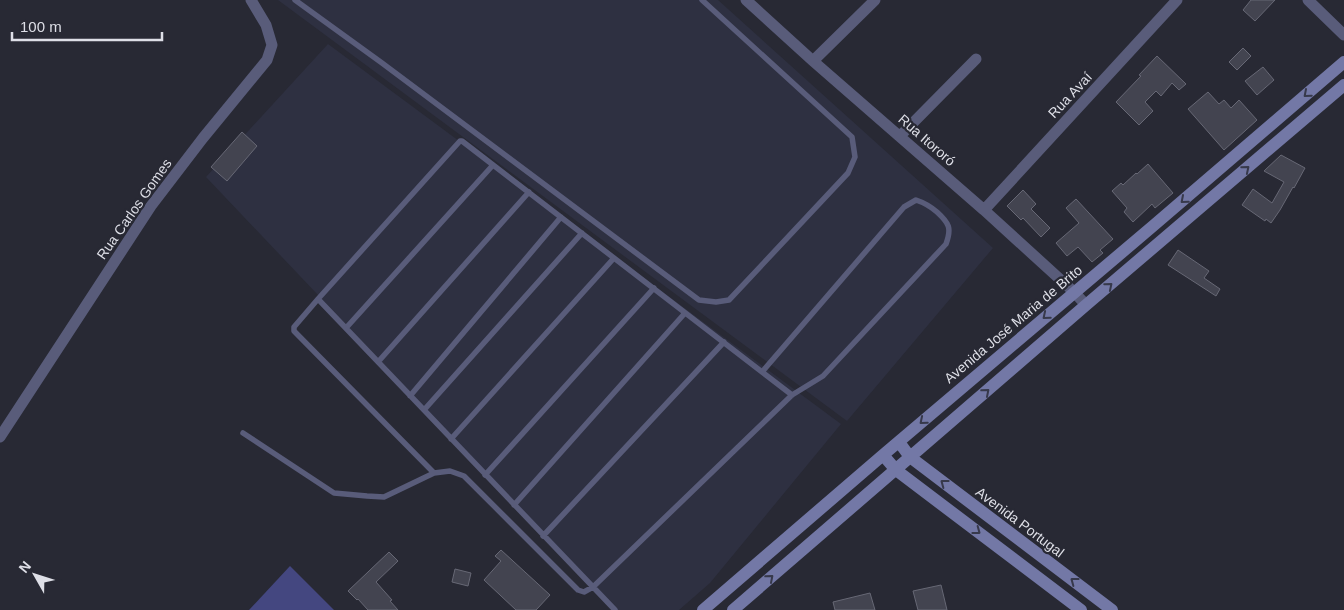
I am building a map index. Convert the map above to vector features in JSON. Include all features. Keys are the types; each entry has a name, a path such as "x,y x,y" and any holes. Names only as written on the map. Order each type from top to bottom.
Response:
{"main road":[{"name":"Avenida José Maria de Brito","path":"703,610 883,454 1344,62"},
{"path":"733,610 1344,85"},
{"name":"Avenida Portugal","path":"898,442 910,457 1112,610"},
{"path":"883,454 896,470 1081,610"}],"street":[{"name":"Rua Carlos Gomes","path":"0,437 151,206 203,138 267,60 272,45 266,25 251,0"},
{"name":"Rua Itororó","path":"746,0 984,210 1086,305"},
{"path":"813,61 875,0"},
{"name":"Rua Avaí","path":"984,210 1177,0"},
{"path":"1308,0 1344,35"},
{"path":"900,136 976,59"}],"lane":[{"path":"295,0 390,68 699,300 716,302 729,300 848,174 855,157 852,137 702,0"},
{"path":"434,473 294,331 294,327 460,141 792,395"},
{"path":"346,328 492,164"},
{"path":"378,362 529,192"},
{"path":"243,433 334,493 384,497 434,473 450,471 464,476 578,590 584,592 593,587 792,395 823,376 946,244 949,235 947,222 926,203 916,200 904,206 762,372"},
{"path":"410,396 561,217"},
{"path":"424,410 582,233"},
{"path":"451,439 614,258"},
{"path":"485,475 654,288"},
{"path":"318,299 615,610"},
{"path":"514,505 685,313"},
{"path":"543,536 724,342"}],"shaded area":[{"path":"278,0 718,0 993,248 847,421"},
{"path":"328,44 841,424 710,583 679,610 617,610 206,177"},
{"path":"290,566 334,610 249,610"}],"building":[{"path":"1251,0 1275,0 1255,21 1243,10"},
{"path":"1243,48 1251,56 1237,70 1229,62"},
{"path":"1157,56 1186,84 1179,90 1172,83 1161,96 1156,91 1145,102 1153,111 1139,125 1116,102"},
{"path":"1263,67 1274,80 1257,95 1245,81"},
{"path":"1208,92 1219,104 1224,100 1231,108 1239,100 1257,120 1224,150 1188,109"},
{"path":"242,132 257,146 227,181 211,167"},
{"path":"1281,155 1305,168 1271,223 1242,205 1253,189 1272,203 1284,182 1264,171"},
{"path":"1148,164 1173,193 1155,208 1152,204 1133,222 1124,212 1127,208 1112,191 1121,183 1123,185"},
{"path":"1023,190 1036,204 1031,209 1050,228 1041,237 1023,218 1021,220 1007,206"},
{"path":"1076,199 1113,239 1100,250 1103,253 1092,262 1078,247 1067,256 1056,243 1079,223 1066,208"},
{"path":"1178,250 1209,271 1204,278 1220,289 1216,296 1168,265"},
{"path":"501,550 550,595 536,610 516,610 484,580 501,561 495,556"},
{"path":"389,552 398,561 376,582 398,610 368,610 348,591"},
{"path":"455,569 471,573 468,586 452,582"},
{"path":"941,585 947,610 918,610 913,591"},
{"path":"870,593 875,610 835,610 833,602"}]}
